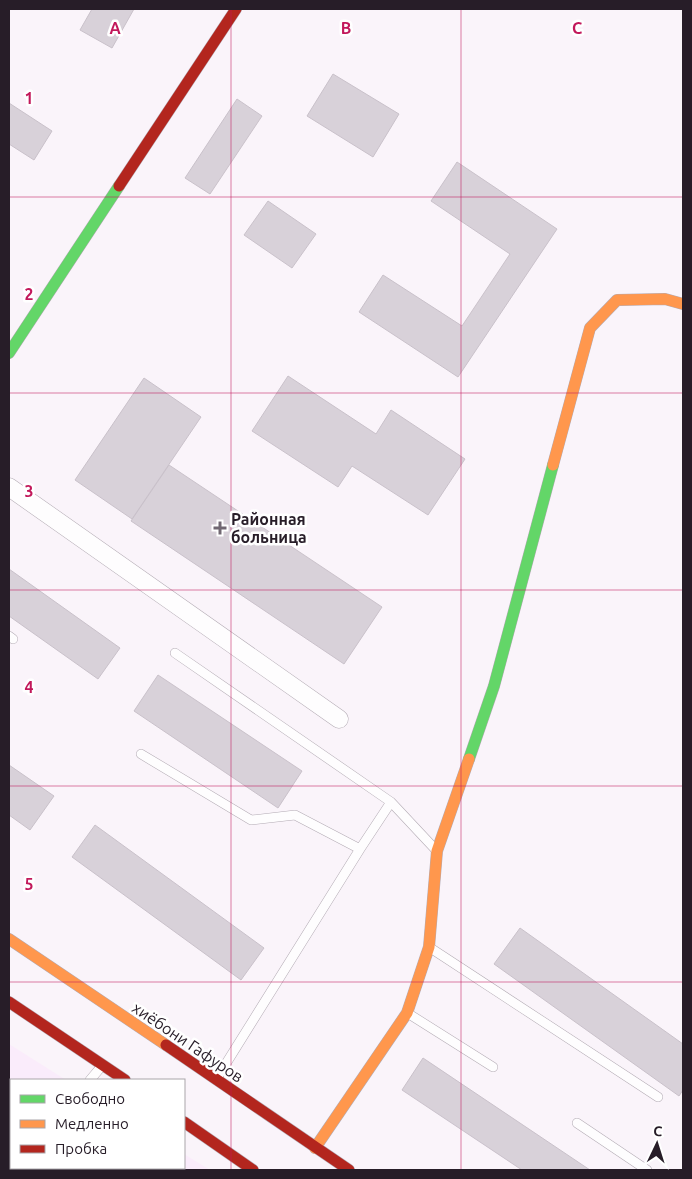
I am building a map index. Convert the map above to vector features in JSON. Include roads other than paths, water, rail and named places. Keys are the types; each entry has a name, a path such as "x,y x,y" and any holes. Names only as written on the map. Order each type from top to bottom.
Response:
{"main road":[{"path":"9,353 236,9"},
{"path":"315,1148 407,1012 429,947 437,851 494,686 590,328 617,300 665,299 683,304"},
{"name":"хиёбони Гафуров","path":"9,939 349,1170"},
{"path":"9,1002 123,1079"},
{"path":"185,1123 253,1170"}],"street":[{"path":"9,487 339,719"}],"lane":[{"path":"175,653 391,802 437,851"},
{"path":"141,754 251,820 295,815 360,849"},
{"path":"216,1080 391,802"},
{"path":"429,947 658,1097"},
{"path":"407,1012 493,1067"},
{"path":"91,1079 102,1065"},
{"path":"577,1123 647,1170"}],"place":[{"name":"Районная больница","path":"220,528"}]}
